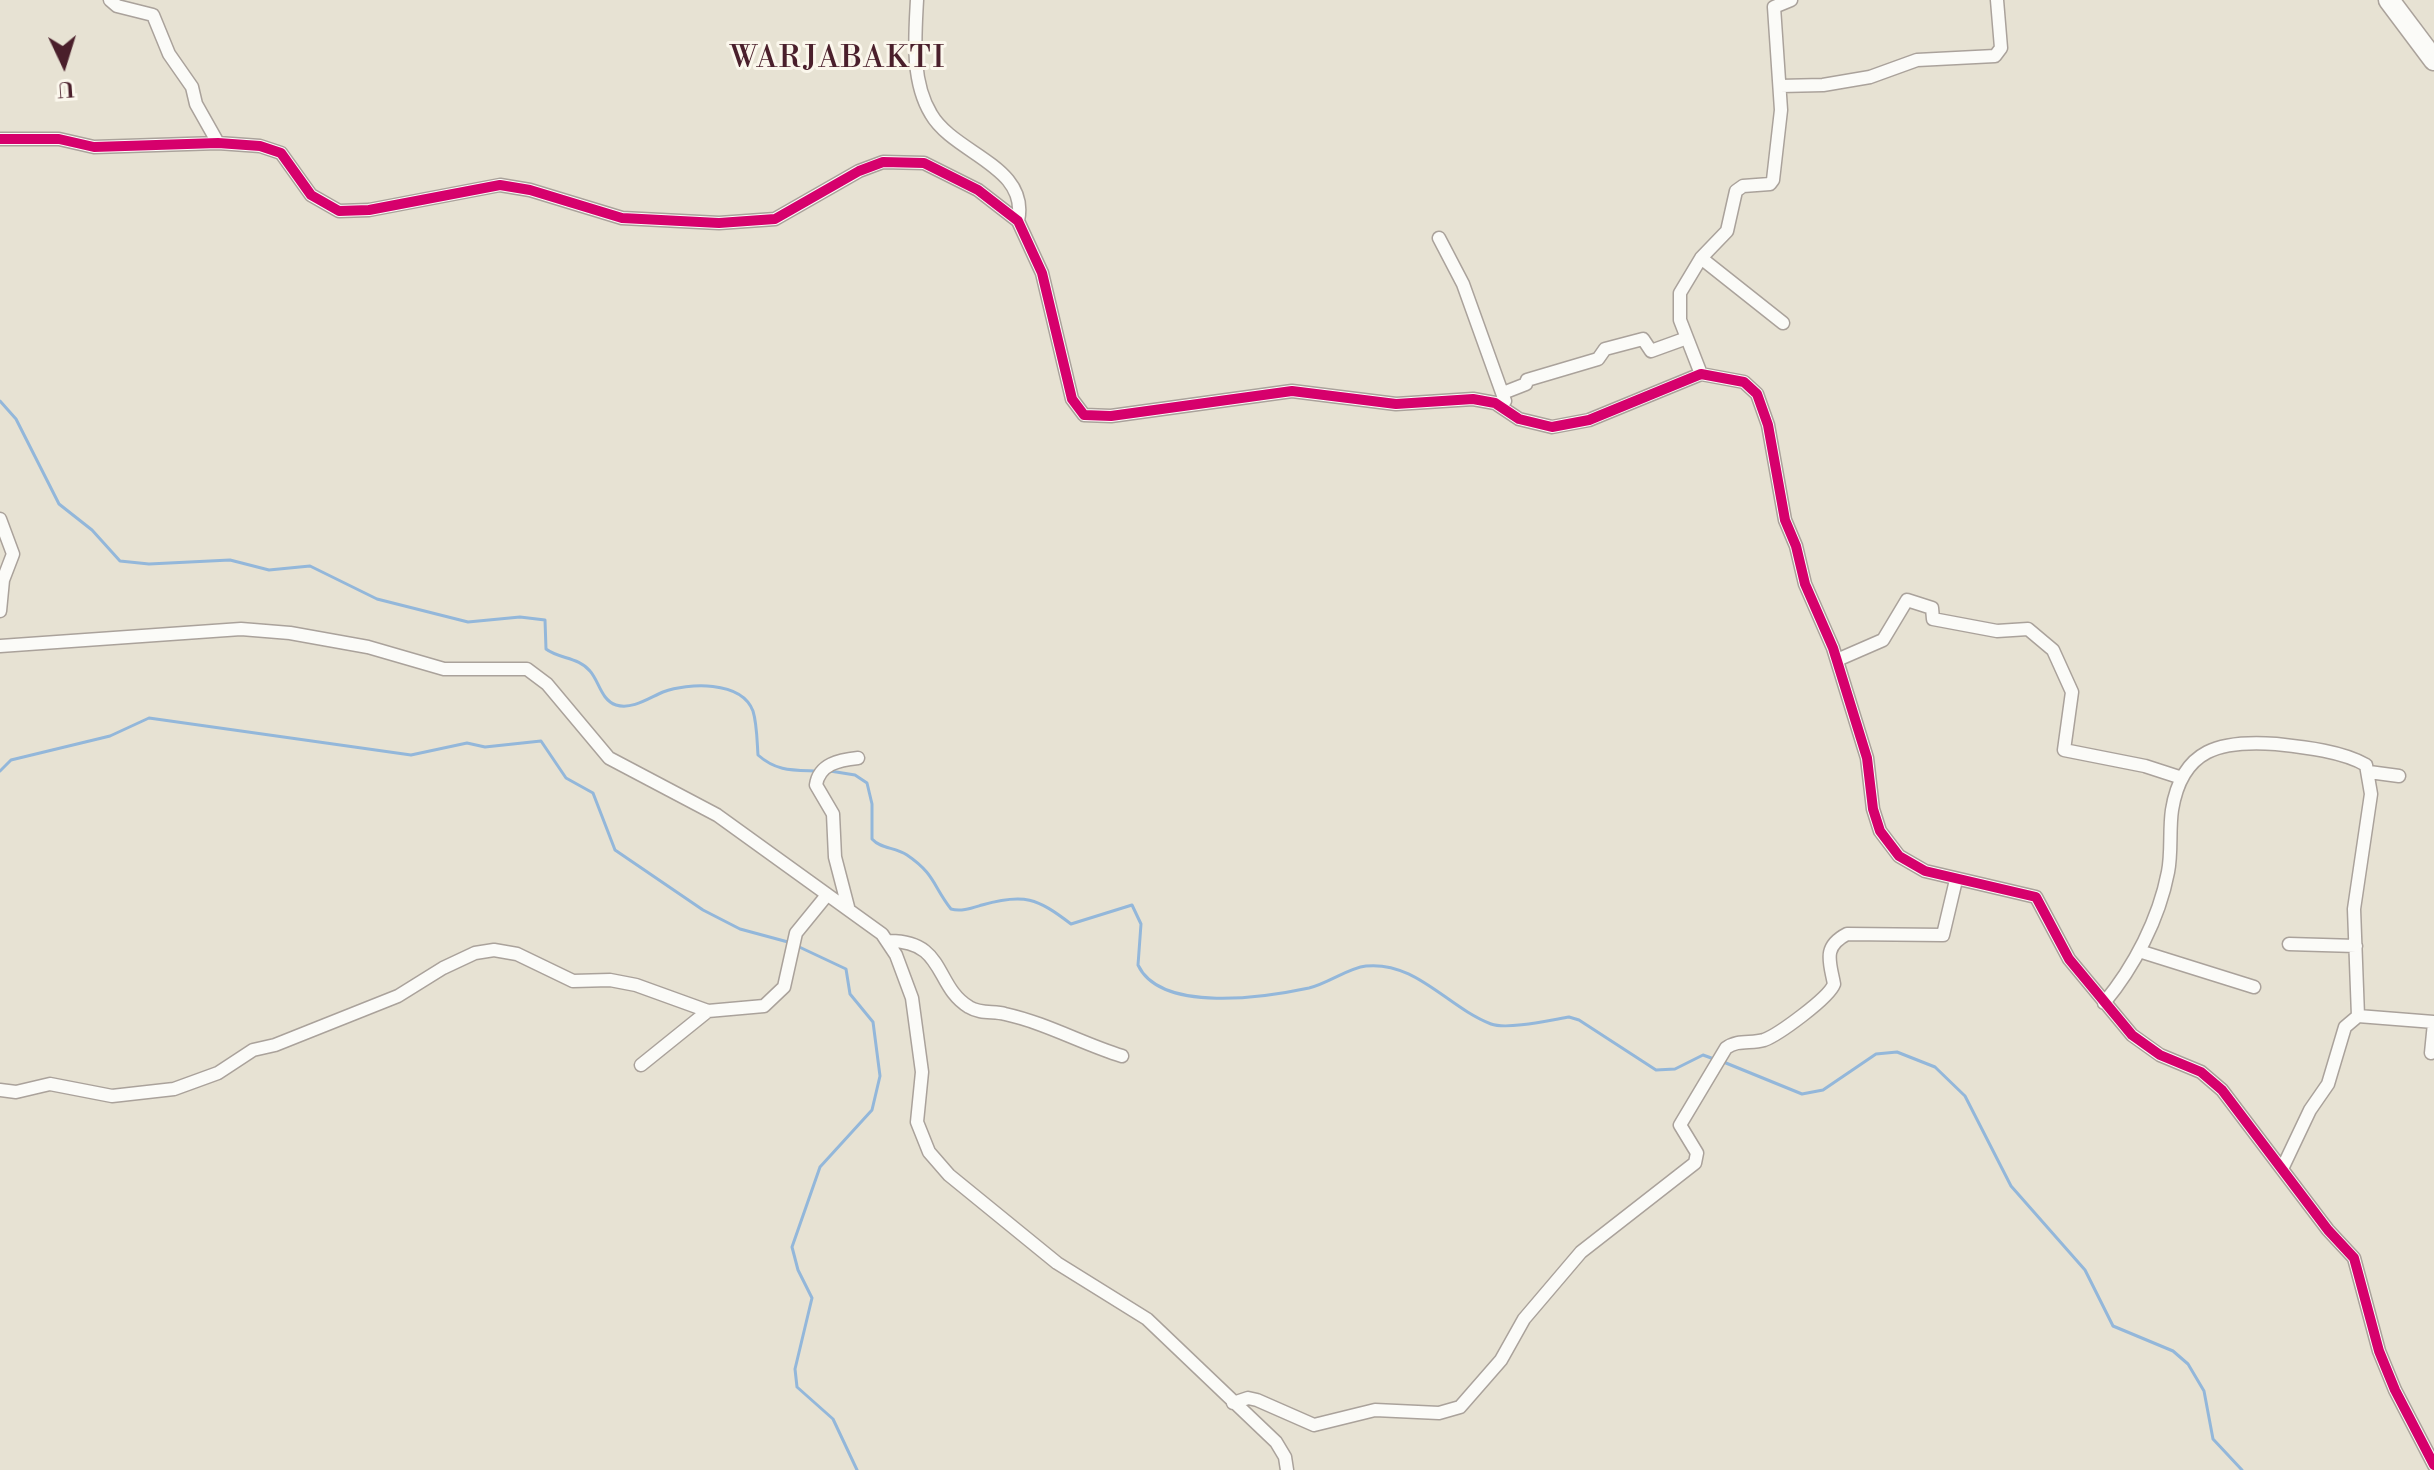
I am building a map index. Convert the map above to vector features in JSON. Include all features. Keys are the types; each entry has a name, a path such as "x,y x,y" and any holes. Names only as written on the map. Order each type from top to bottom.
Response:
{"main road":[{"path":"2389,0 2434,60"}],"street":[{"path":"110,0 117,6 153,15 169,54 192,87 196,104 218,143"},
{"path":"917,0 917,70 925,103 954,142 1001,171 1013,185 1020,198 1018,221"},
{"path":"1701,374 1678,308 1680,293 1701,258 1727,231 1736,191 1743,186 1770,184 1773,180 1780,86 1774,7 1791,0"},
{"path":"1780,86 1823,85 1870,77 1917,60 1995,56 2001,48 1997,0"},
{"path":"0,139 59,139 106,147 218,143 278,151 311,195 331,208 347,212 500,185 637,220 748,223 775,219 859,171 896,160 924,163 978,190 1018,221 1042,273 1072,399 1081,414 1111,416 1279,391 1396,404 1473,399 1495,403 1519,419 1545,426 1575,424 1701,374 1744,382 1757,394 1773,445 1785,520 1796,546 1805,584 1837,660 1870,769 1873,809 1880,831 1907,862 1956,880 2036,897 2069,959 2132,1035 2149,1049 2211,1078 2328,1230 2354,1258 2379,1351 2434,1465"},
{"path":"1439,238 1463,284 1509,411"},
{"path":"1701,258 1783,323"},
{"path":"1503,393 1526,384 1527,380 1598,359 1605,349 1643,339 1651,351 1687,338"},
{"path":"0,519 13,554 3,580 0,611"},
{"path":"1837,660 1883,640 1907,600 1932,608 1933,619 1997,631 2028,629 2053,650 2072,692 2064,750 2145,766 2182,778"},
{"path":"0,646 241,629 290,633 368,647 444,669 527,669 547,684 609,758 717,815 848,907 888,941 912,998 922,1072 917,1122 929,1152 949,1175 1057,1263 1147,1319 1276,1442 1285,1457 1287,1470"},
{"path":"2104,1003 2127,975 2139,951 2168,872 2172,811 2182,778 2191,762 2203,754 2240,741 2337,755 2362,763 2369,772 2371,794 2354,909 2358,1016"},
{"path":"848,907 835,857 833,814 816,785 818,775 827,766 840,760 858,758"},
{"path":"2369,772 2399,776"},
{"path":"1233,1403 1248,1398 1257,1400 1318,1425 1375,1410 1439,1413 1460,1407 1501,1360 1524,1319 1581,1252 1695,1163 1697,1153 1680,1125 1724,1051 1732,1043 1769,1037 1830,993 1834,981 1828,957 1840,938 1863,933 1924,938 1943,935 1956,880"},
{"path":"0,1090 16,1092 50,1084 112,1096 174,1089 218,1073 253,1050 275,1045 398,996 443,968 475,953 494,950 517,954 573,981 610,980 636,985 708,1011 747,1009 773,1001 784,987 796,933 827,895"},
{"path":"888,941 911,943 922,949 939,964 961,1001 973,1010 1005,1013 1122,1056"},
{"path":"2289,944 2356,946"},
{"path":"2139,951 2254,987"},
{"path":"641,1065 708,1011"},
{"path":"2282,1169 2310,1110 2328,1084 2345,1027 2358,1016 2434,1022 2431,1053"}],"waterway":[{"path":"0,401 16,419 59,504 92,530 120,561 149,564 230,560 269,570 310,566 377,599 468,622 520,617 545,620 546,649 585,666 611,703 634,705 663,692 686,687 726,689 747,701 753,711 758,755 779,767 818,771"},
{"path":"0,771 11,760 110,736 149,718 411,755 467,743 485,747 541,741 566,778 593,793 615,850 703,910 740,929 788,942"},
{"path":"830,771 855,775 867,783 872,804 872,839 916,862 928,874 951,909 963,910 1009,899 1030,900 1049,908 1071,924 1132,905 1141,924 1138,965 1150,980 1169,991 1191,996 1243,998 1309,988 1359,967 1384,966 1416,978 1475,1016 1498,1026 1569,1017 1579,1020 1656,1070 1675,1069 1703,1055 1714,1059"},
{"path":"795,945 846,969 850,994 873,1022 880,1076 872,1110 820,1167 792,1247 798,1270 812,1298 795,1369 797,1387 833,1419 857,1470"},
{"path":"1721,1061 1802,1094 1823,1090 1876,1054 1897,1052 1935,1067 1965,1096 2011,1186 2085,1270 2113,1326 2173,1351 2188,1364 2204,1391 2213,1439 2242,1470"}],"cycle path":[{"path":"0,139 59,139 94,147 218,143 260,146 281,153 311,195 339,211 369,210 500,185 530,190 622,218 719,223 775,219 859,171 883,162 924,163 978,190 1018,221 1042,273 1072,399 1084,415 1111,416 1292,391 1396,404 1473,399 1495,403 1519,419 1552,427 1589,420 1701,374 1744,382 1757,394 1768,425 1785,520 1796,546 1805,584 1833,648 1867,758 1873,809 1880,831 1899,856 1925,871 2036,897 2069,959 2132,1035 2160,1055 2201,1072 2222,1090 2328,1230 2354,1258 2379,1351 2395,1390 2434,1465"}],"district":[{"name":"WARJABAKTI","path":"838,60"}]}
